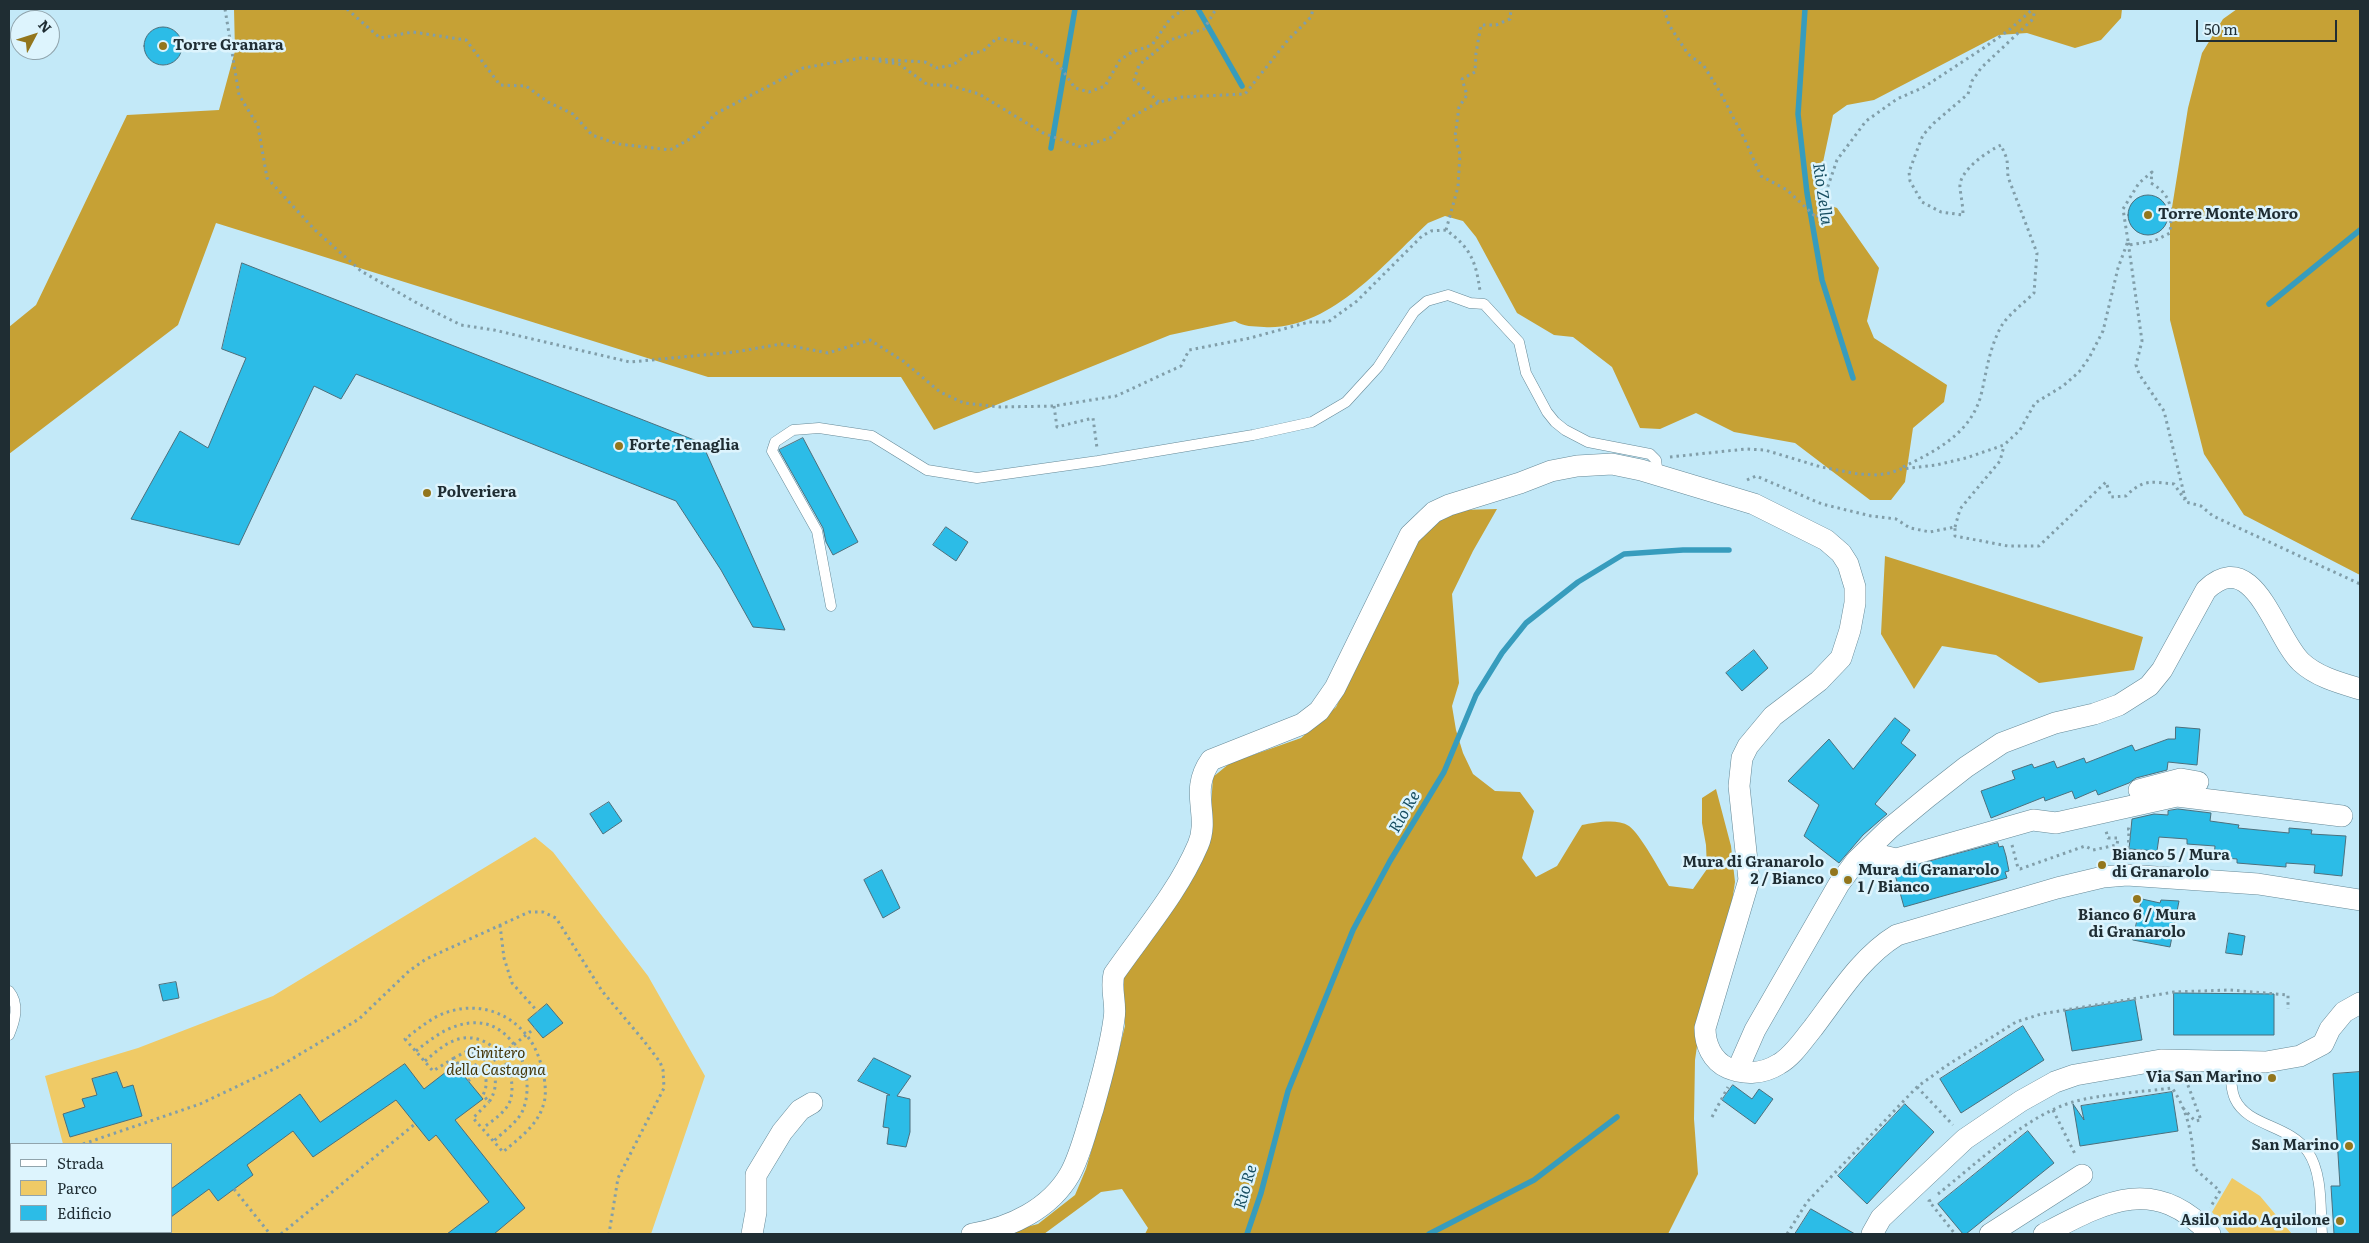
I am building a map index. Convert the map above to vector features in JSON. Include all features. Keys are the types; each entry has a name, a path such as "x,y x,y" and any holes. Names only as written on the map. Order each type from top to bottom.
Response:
{"street":[{"path":"972,1234 1004,1228 1022,1218 1043,1204 1069,1175 1079,1154 1107,1061 1115,1016 1111,986 1114,974 1180,882 1199,843 1202,831 1200,782 1203,771 1211,760 1302,724 1319,710 1335,688 1410,535 1434,512 1449,505 1520,484 1551,471 1577,466 1612,464 1657,467 1716,493 1754,504 1826,540 1841,553 1848,564 1855,587 1850,630 1841,658 1819,682 1773,716 1748,746 1742,758 1739,786 1749,880 1704,1028 1705,1038 1714,1057 1723,1065 1737,1071 1760,1072 1780,1064 1791,1055 1862,965 1882,944 1896,935 2057,888 2104,877 2148,875 2258,884 2360,900"},
{"path":"1737,1071 1755,1030 1839,884 1866,852 1889,829 1929,796 1966,767 2002,743 2055,722 2094,714 2119,705 2150,686 2162,670 2206,590 2216,581 2225,577 2237,578 2253,590 2300,662 2319,675 2360,689"},
{"path":"1866,852 1896,859 2086,804 2181,779 2198,782"},
{"path":"2033,820 2056,823 2106,819 2177,796 2342,816"},
{"path":"1872,1234 1881,1218 1965,1139 2021,1100 2054,1082 2075,1074 2161,1060 2266,1062 2310,1052 2323,1044 2330,1029 2352,1007"},
{"path":"752,1234 756,1212 756,1175 782,1132 800,1110 812,1103"},
{"path":"1990,1234 2081,1170"},
{"path":"2044,1234 2107,1203 2137,1198 2157,1201 2185,1212 2210,1234"}],"lane":[{"path":"831,606 817,531 772,450 775,442 784,434 793,430 819,428 872,436 927,470 977,478 1098,461 1253,435 1312,422 1346,402 1378,367 1414,312 1427,301 1448,295 1470,303 1484,304 1519,342 1526,373 1547,412 1555,422 1565,430 1588,442 1631,452 1650,454 1657,467"},
{"path":"9,991 16,1007 14,1024 9,1035"},
{"path":"2231,1062 2232,1085 2235,1098 2240,1107 2255,1119 2299,1141 2315,1165 2322,1234"}],"path":[{"path":"225,9 239,95 258,126 267,178 315,230 361,271 461,325 494,330 630,362 735,352 781,344 828,353 870,340 903,361 940,392 964,403 1000,407 1054,406 1116,396 1181,366 1188,350 1250,338 1309,322 1328,322 1357,301 1422,236 1431,230 1446,230 1455,237 1473,258 1484,304"},
{"path":"347,9 380,38 413,32 466,40 500,85 526,86 548,102 573,114 592,135 618,144 670,150 697,135 715,114 803,68 861,58 925,62 937,68 953,65 968,54 983,51 997,38 1032,45 1058,64 1075,88 1089,92 1105,86 1120,60 1132,52 1152,45 1170,19 1184,9"},
{"path":"1159,102 1134,80 1139,65 1170,40 1204,28 1216,9"},
{"path":"861,58 899,64 928,85 948,85 979,94 1043,133 1081,147 1110,138 1126,120 1159,102 1182,97 1245,94 1288,40 1311,17 1313,9"},
{"path":"1446,230 1458,187 1460,154 1455,137 1459,107 1467,95 1462,79 1476,72 1476,53 1481,25 1496,25 1510,19 1511,9"},
{"path":"1664,9 1669,25 1688,54 1704,66 1720,92 1761,176 1786,190 1818,218 1837,160 1866,121 1897,99 1924,87 1982,49 2010,30 2034,9"},
{"path":"1657,467 1682,455 1746,449 1765,450 1807,464 1858,474 1890,473 1943,446 1966,426 1978,402 1987,359 2003,324 2034,293 2037,253 2008,177 2007,159 2001,145 1989,150 1962,176 1960,187 1963,197 1963,215 1941,212 1922,202 1910,181 1909,172 1923,135 1968,94 1972,81 1981,68 2033,19 2034,9"},
{"path":"2128,243 2154,241 2170,233 2172,210 2164,191 2151,183 2152,172 2139,183 2123,209 2142,341 2136,365 2139,374 2164,411 2186,502"},
{"path":"1900,468 1936,465 1966,458 2004,445 2020,430 2035,403 2063,386 2079,372 2089,358 2103,331 2118,268 2128,243"},
{"path":"1054,406 1057,427 1093,418 1098,461"},
{"path":"2004,445 2000,461 1960,509 1955,527 1955,536 2008,546 2039,546 2106,482 2111,497 2126,496 2138,484 2154,482 2174,484 2186,502 2201,506 2213,516 2360,584"},
{"path":"1716,493 1756,476 1822,504 1871,516 1896,519 1910,528 1930,532 1955,527"},
{"path":"2011,843 2018,868 2020,869 2085,846 2092,850 2117,845 2118,838 2108,838 2106,819"},
{"path":"2106,819 2112,828 2129,829 2128,857 2120,858"},
{"path":"86,1143 200,1104 280,1066 359,1019 408,971 426,959 529,912 542,912 556,918 602,991 644,1041 660,1062 663,1070 664,1088 618,1178 609,1234"},
{"path":"500,925 504,958 512,983 538,1012"},
{"path":"1787,1234 1807,1202 1918,1087 1946,1066 2016,1022 2041,1014 2174,992 2230,990 2288,995 2288,1009"},
{"path":"476,1008 496,1012 513,1020 528,1034 535,1046 541,1063 545,1091 543,1106 527,1130 503,1152 473,1118 489,1102 496,1087 490,1064 482,1056 465,1052 433,1071 416,1051 405,1038 426,1022 442,1014 476,1008"},
{"path":"416,1051 434,1036 471,1023 502,1032 514,1044 522,1056 526,1099 522,1112 515,1121 494,1140"},
{"path":"468,1081 535,1028"},
{"path":"425,1061 451,1041 464,1038 478,1039 491,1044 502,1054 509,1073 511,1098 505,1110 483,1128"},
{"path":"454,1058 459,1065 472,1063 482,1070 487,1081 487,1087 483,1095 489,1102"},
{"path":"2182,1060 2183,1072 2201,1120 2195,1121 2182,1107"},
{"path":"1712,1117 1737,1071"},
{"path":"1918,1087 1949,1120"},
{"path":"1955,1234 1929,1201 2028,1123 2073,1102 2172,1088 2182,1107 2192,1134 2194,1168 2220,1191 2208,1212"},
{"path":"2053,1110 2081,1170"},
{"path":"281,1234 415,1124"},
{"path":"234,1190 270,1234"}],"green space":[{"name":"Cimitero della Castagna","path":"535,837 553,852 648,976 705,1076 651,1234 28,1233 172,1233 172,1143 63,1143 45,1076 138,1048 273,996"},
{"path":"2232,1178 2260,1196 2292,1234 2230,1234 2212,1212"}],"shaded area":[{"path":"234,9 2122,9 2121,18 2101,40 2075,48 2027,33 1999,35 1874,100 1847,105 1833,115 1815,200 1837,208 1879,268 1867,321 1874,338 1947,385 1944,402 1913,428 1905,482 1891,500 1870,500 1795,443 1734,432 1696,413 1660,429 1640,428 1612,367 1573,337 1554,335 1517,313 1476,237 1463,221 1445,216 1428,223 1354,292 1333,307 1311,318 1288,325 1264,327 1245,325 1235,321 1170,335 934,430 901,377 708,377 216,223 178,325 9,454 9,327 36,305 127,115 219,110 235,51"},
{"path":"2237,9 2360,9 2360,575 2244,515 2204,454 2170,320 2170,220 2188,108 2202,53 2223,19"},
{"path":"1497,509 1473,551 1452,594 1459,683 1452,706 1456,730 1463,753 1473,774 1495,791 1520,792 1534,811 1522,858 1536,877 1557,866 1582,825 1618,822 1629,826 1639,837 1669,886 1693,889 1707,869 1706,845 1702,823 1702,798 1716,789 1731,846 1735,882 1729,922 1705,991 1695,1060 1694,1119 1698,1174 1668,1234 1145,1234 1148,1228 1122,1189 1101,1192 1044,1234 999,1234 1038,1224 1075,1195 1086,1169 1125,1026 1122,978 1209,836 1213,777 1230,763 1301,738 1336,707 1420,535 1439,521 1460,510"},
{"path":"1885,556 2143,637 2134,670 2039,683 1996,655 1942,646 1914,689 1881,634"}],"building":[{"name":"Torre Granara","path":"163,27 177,32 182,46 177,60 163,65 149,60 144,46 149,32"},
{"name":"Torre Monte Moro","path":"2152,195 2159,198 2165,204 2168,215 2167,223 2159,232 2152,235 2144,235 2137,232 2129,223 2128,211 2131,204 2140,196"},
{"name":"Forte Tenaglia","path":"242,263 702,443 785,630 753,627 721,570 676,501 356,374 341,399 314,386 239,545 131,519 180,431 208,448 246,358 222,349"},
{"path":"803,438 858,542 833,555 826,542 823,528 779,450"},
{"path":"946,527 968,542 956,561 933,545"},
{"path":"1754,650 1768,668 1742,691 1726,673"},
{"path":"1895,718 1910,730 1901,743 1916,755 1875,804 1887,814 1863,835 1839,863 1804,836 1819,805 1788,781 1829,739 1853,769"},
{"path":"2176,727 2200,729 2197,765 2168,762 2167,770 2136,778 2129,783 2098,795 2096,790 2075,799 2072,791 2045,801 2044,797 1991,818 1981,791 2015,779 2012,771 2032,764 2034,768 2054,761 2057,768 2084,758 2086,763 2132,745 2135,751 2168,739 2175,739"},
{"path":"609,802 622,821 603,834 590,814"},
{"path":"2178,809 2211,813 2210,821 2239,825 2238,828 2289,833 2289,828 2312,830 2311,834 2346,836 2342,876 2314,873 2315,865 2286,863 2286,867 2237,863 2237,859 2214,857 2215,846 2187,844 2187,839 2159,837 2157,851 2129,849 2132,819 2154,814 2168,815 2168,811"},
{"path":"1998,843 1999,847 2003,846 2006,856 2009,871 2005,872 2007,878 1904,907 1894,871"},
{"path":"882,870 900,908 883,918 864,880"},
{"path":"2142,899 2160,903 2161,900 2179,901 2170,947 2133,940"},
{"path":"2229,933 2245,936 2242,955 2226,953"},
{"path":"176,982 179,998 163,1001 159,985"},
{"path":"2174,993 2274,994 2274,1035 2174,1035"},
{"path":"2135,1000 2142,1040 2072,1051 2065,1011"},
{"path":"547,1004 563,1023 543,1038 528,1020"},
{"path":"2023,1026 2044,1060 1961,1113 1940,1079"},
{"path":"874,1058 911,1076 897,1096 910,1099 910,1132 906,1147 887,1144 889,1128 883,1127 887,1095 890,1095 858,1081"},
{"path":"405,1064 424,1089 455,1065 483,1099 455,1120 525,1208 494,1234 447,1234 489,1202 436,1135 429,1141 396,1100 313,1157 293,1131 247,1165 253,1175 218,1201 209,1189 172,1216 172,1188 300,1094 320,1122"},
{"path":"117,1072 123,1088 133,1085 142,1116 70,1137 63,1114 85,1107 82,1099 97,1095 92,1079"},
{"name":"San Marino","path":"2360,1072 2360,1234 2334,1234 2331,1186 2340,1186 2333,1074"},
{"path":"1733,1085 1752,1099 1759,1089 1773,1099 1755,1124 1722,1100"},
{"path":"2172,1092 2178,1131 2080,1146 2073,1104 2084,1120 2081,1106"},
{"path":"1905,1104 1934,1132 1867,1204 1838,1176"},
{"path":"2028,1131 2054,1163 1966,1234 1963,1234 1938,1204"},
{"path":"1811,1209 1855,1234 1795,1234"}],"waterway":[{"path":"1051,148 1075,9"},
{"path":"1198,9 1242,86"},
{"name":"Rio Zella","path":"1805,9 1798,114 1807,193 1822,280 1853,378"},
{"path":"2269,304 2360,230"},
{"name":"Rio Re","path":"1247,1234 1261,1193 1288,1091 1353,930 1390,861 1444,772 1476,695 1502,653 1526,623 1578,582 1624,554 1683,550 1729,550"},
{"path":"1429,1234 1534,1180 1617,1117"}],"place":[{"name":"Torre Granara","path":"163,46"},
{"name":"Torre Monte Moro","path":"2148,215"},
{"name":"Forte Tenaglia","path":"619,446"},
{"name":"Polveriera","path":"427,493"},
{"name":"Bianco 5 / Mura di Granarolo","path":"2102,865"},
{"name":"Mura di Granarolo 2 / Bianco","path":"1834,872"},
{"name":"Mura di Granarolo 1 / Bianco","path":"1848,880"},
{"name":"Bianco 6 / Mura di Granarolo","path":"2137,899"},
{"name":"Via San Marino","path":"2272,1078"},
{"name":"San Marino","path":"2349,1146"},
{"name":"Asilo nido Aquilone","path":"2340,1221"}]}
